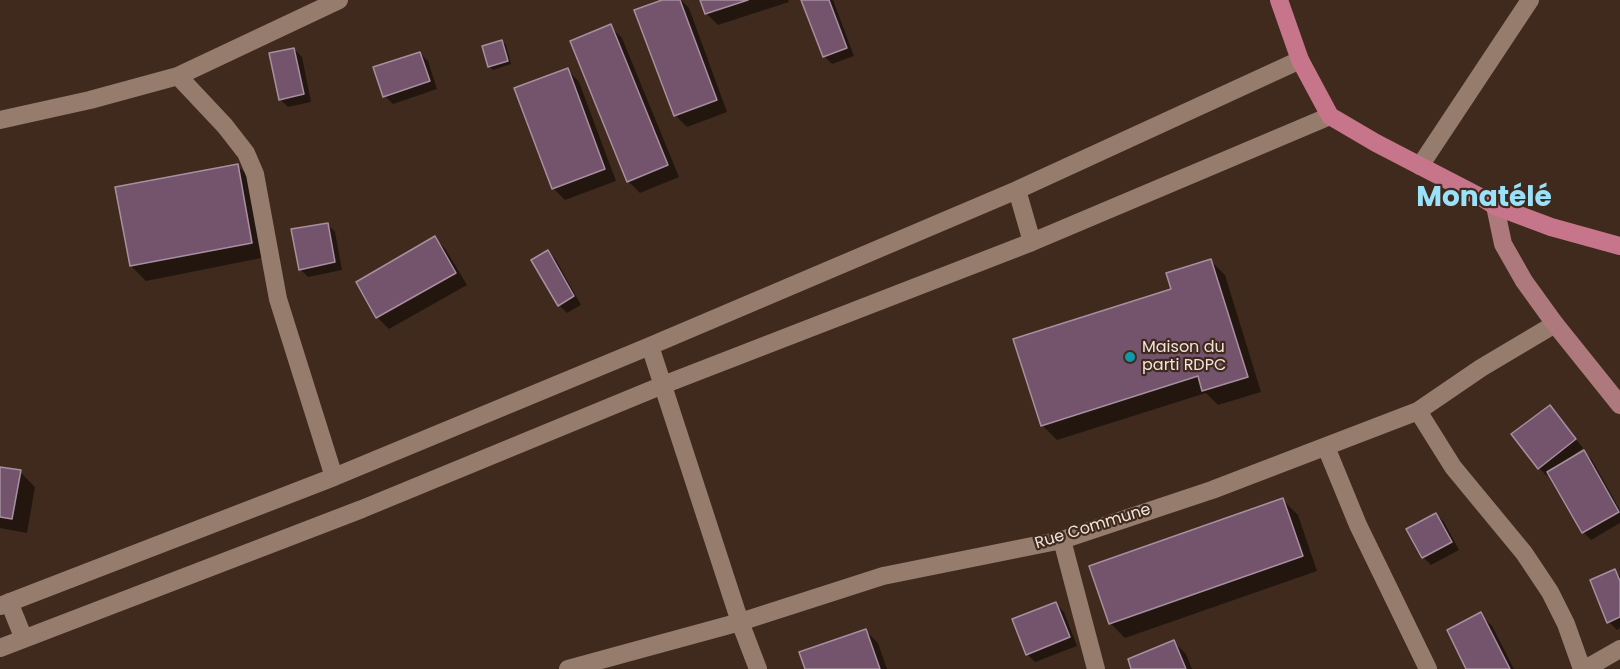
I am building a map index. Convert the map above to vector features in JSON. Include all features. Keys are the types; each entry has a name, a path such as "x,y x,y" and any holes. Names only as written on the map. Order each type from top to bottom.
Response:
{"main road":[{"path":"1279,0 1300,60 1330,116 1376,143 1489,202 1551,227 1620,246"},
{"path":"1489,202 1503,244 1524,281 1555,324 1620,405"}],"street":[{"path":"0,120 90,100 178,76 339,0"},
{"path":"1420,166 1530,0"},
{"path":"24,639 5,604 334,477 650,346 1017,190 1300,60"},
{"path":"178,76 225,126 246,153 255,174 278,299 334,477"},
{"path":"0,648 362,509 663,385 1032,242 1330,116"},
{"path":"1017,190 1032,242"},
{"name":"Rue Commune","path":"568,669 740,622 883,576 1062,540 1212,490 1418,411 1481,368 1555,324"},
{"path":"650,346 740,622 758,669"},
{"path":"1418,411 1453,466 1524,553 1550,592 1566,624 1583,669 1620,649"},
{"path":"1326,447 1358,525 1428,669"},
{"path":"1062,540 1096,669"}],"building":[{"path":"662,0 680,0 717,100 674,116 634,10"},
{"path":"700,0 748,0 705,14"},
{"path":"801,0 829,0 847,48 823,57"},
{"path":"611,24 668,165 627,182 570,41"},
{"path":"502,40 508,61 488,67 482,46"},
{"path":"294,48 304,94 279,100 269,53"},
{"path":"420,52 430,81 383,97 373,67"},
{"path":"568,68 605,169 552,189 514,88"},
{"path":"238,164 252,243 130,266 115,187"},
{"path":"328,223 335,262 299,270 291,229"},
{"path":"435,236 456,273 376,318 356,282"},
{"path":"548,250 574,296 558,306 531,260"},
{"name":"Maison du parti RDPC","path":"1211,259 1248,377 1202,391 1198,376 1041,426 1013,339 1171,289 1166,273"},
{"path":"1550,405 1576,439 1538,469 1511,434"},
{"path":"1584,450 1619,512 1582,533 1547,472"},
{"path":"0,467 21,470 12,519 0,517"},
{"path":"1283,498 1303,556 1109,624 1089,566"},
{"path":"1436,513 1452,542 1422,558 1406,529"},
{"path":"1615,569 1620,581 1620,617 1607,623 1590,580"},
{"path":"1056,602 1070,637 1026,655 1012,619"},
{"path":"1481,612 1510,669 1466,669 1447,630"},
{"path":"866,629 880,669 805,669 799,652"},
{"path":"1174,640 1186,669 1131,669 1128,659"}],"place":[{"name":"Maison du parti RDPC","path":"1130,357"}],"district":[{"name":"Monatélé","path":"1484,199"}]}
